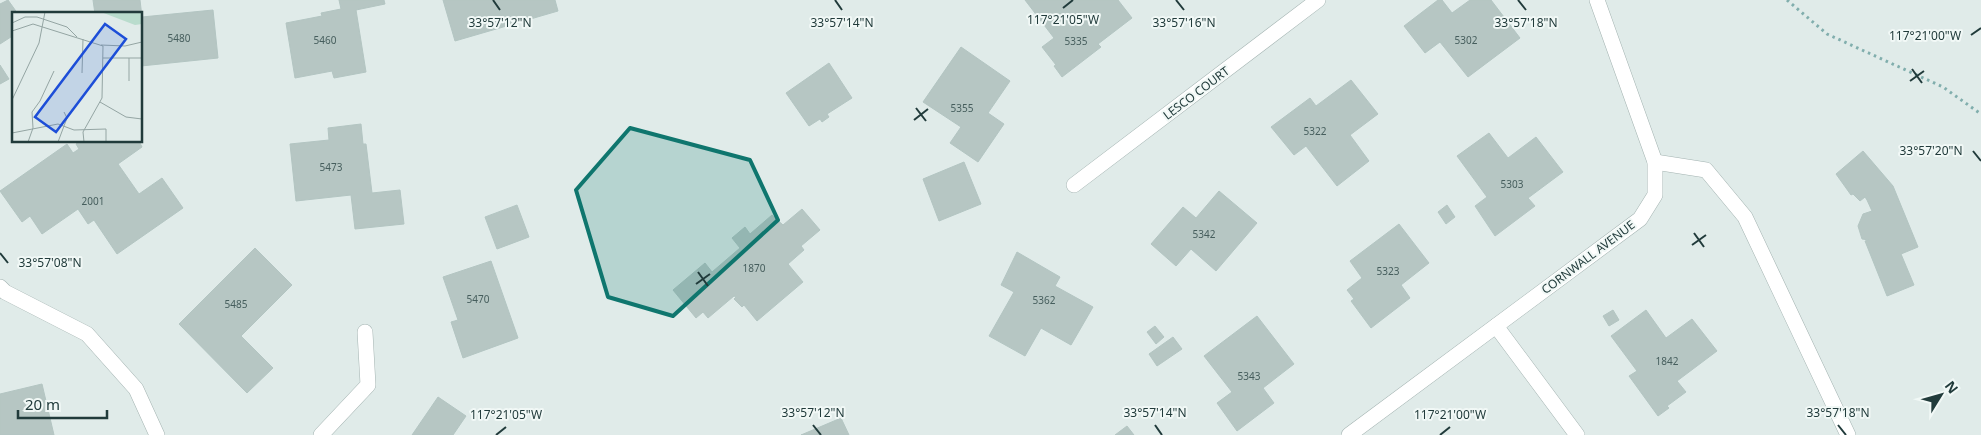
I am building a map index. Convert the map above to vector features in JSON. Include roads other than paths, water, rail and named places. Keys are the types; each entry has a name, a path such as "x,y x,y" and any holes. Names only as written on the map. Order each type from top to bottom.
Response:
{"street":[{"name":"LESCO COURT","path":"1074,185 1318,0"},
{"name":"CORNWALL AVENUE","path":"1349,435 1640,219 1655,195 1655,162 1597,0"},
{"path":"1655,162 1706,170 1744,217 1848,435"},
{"path":"0,287 6,292 86,334 136,389 157,435"},
{"path":"1496,326 1577,435"},
{"path":"321,435 368,385 366,332"}]}
